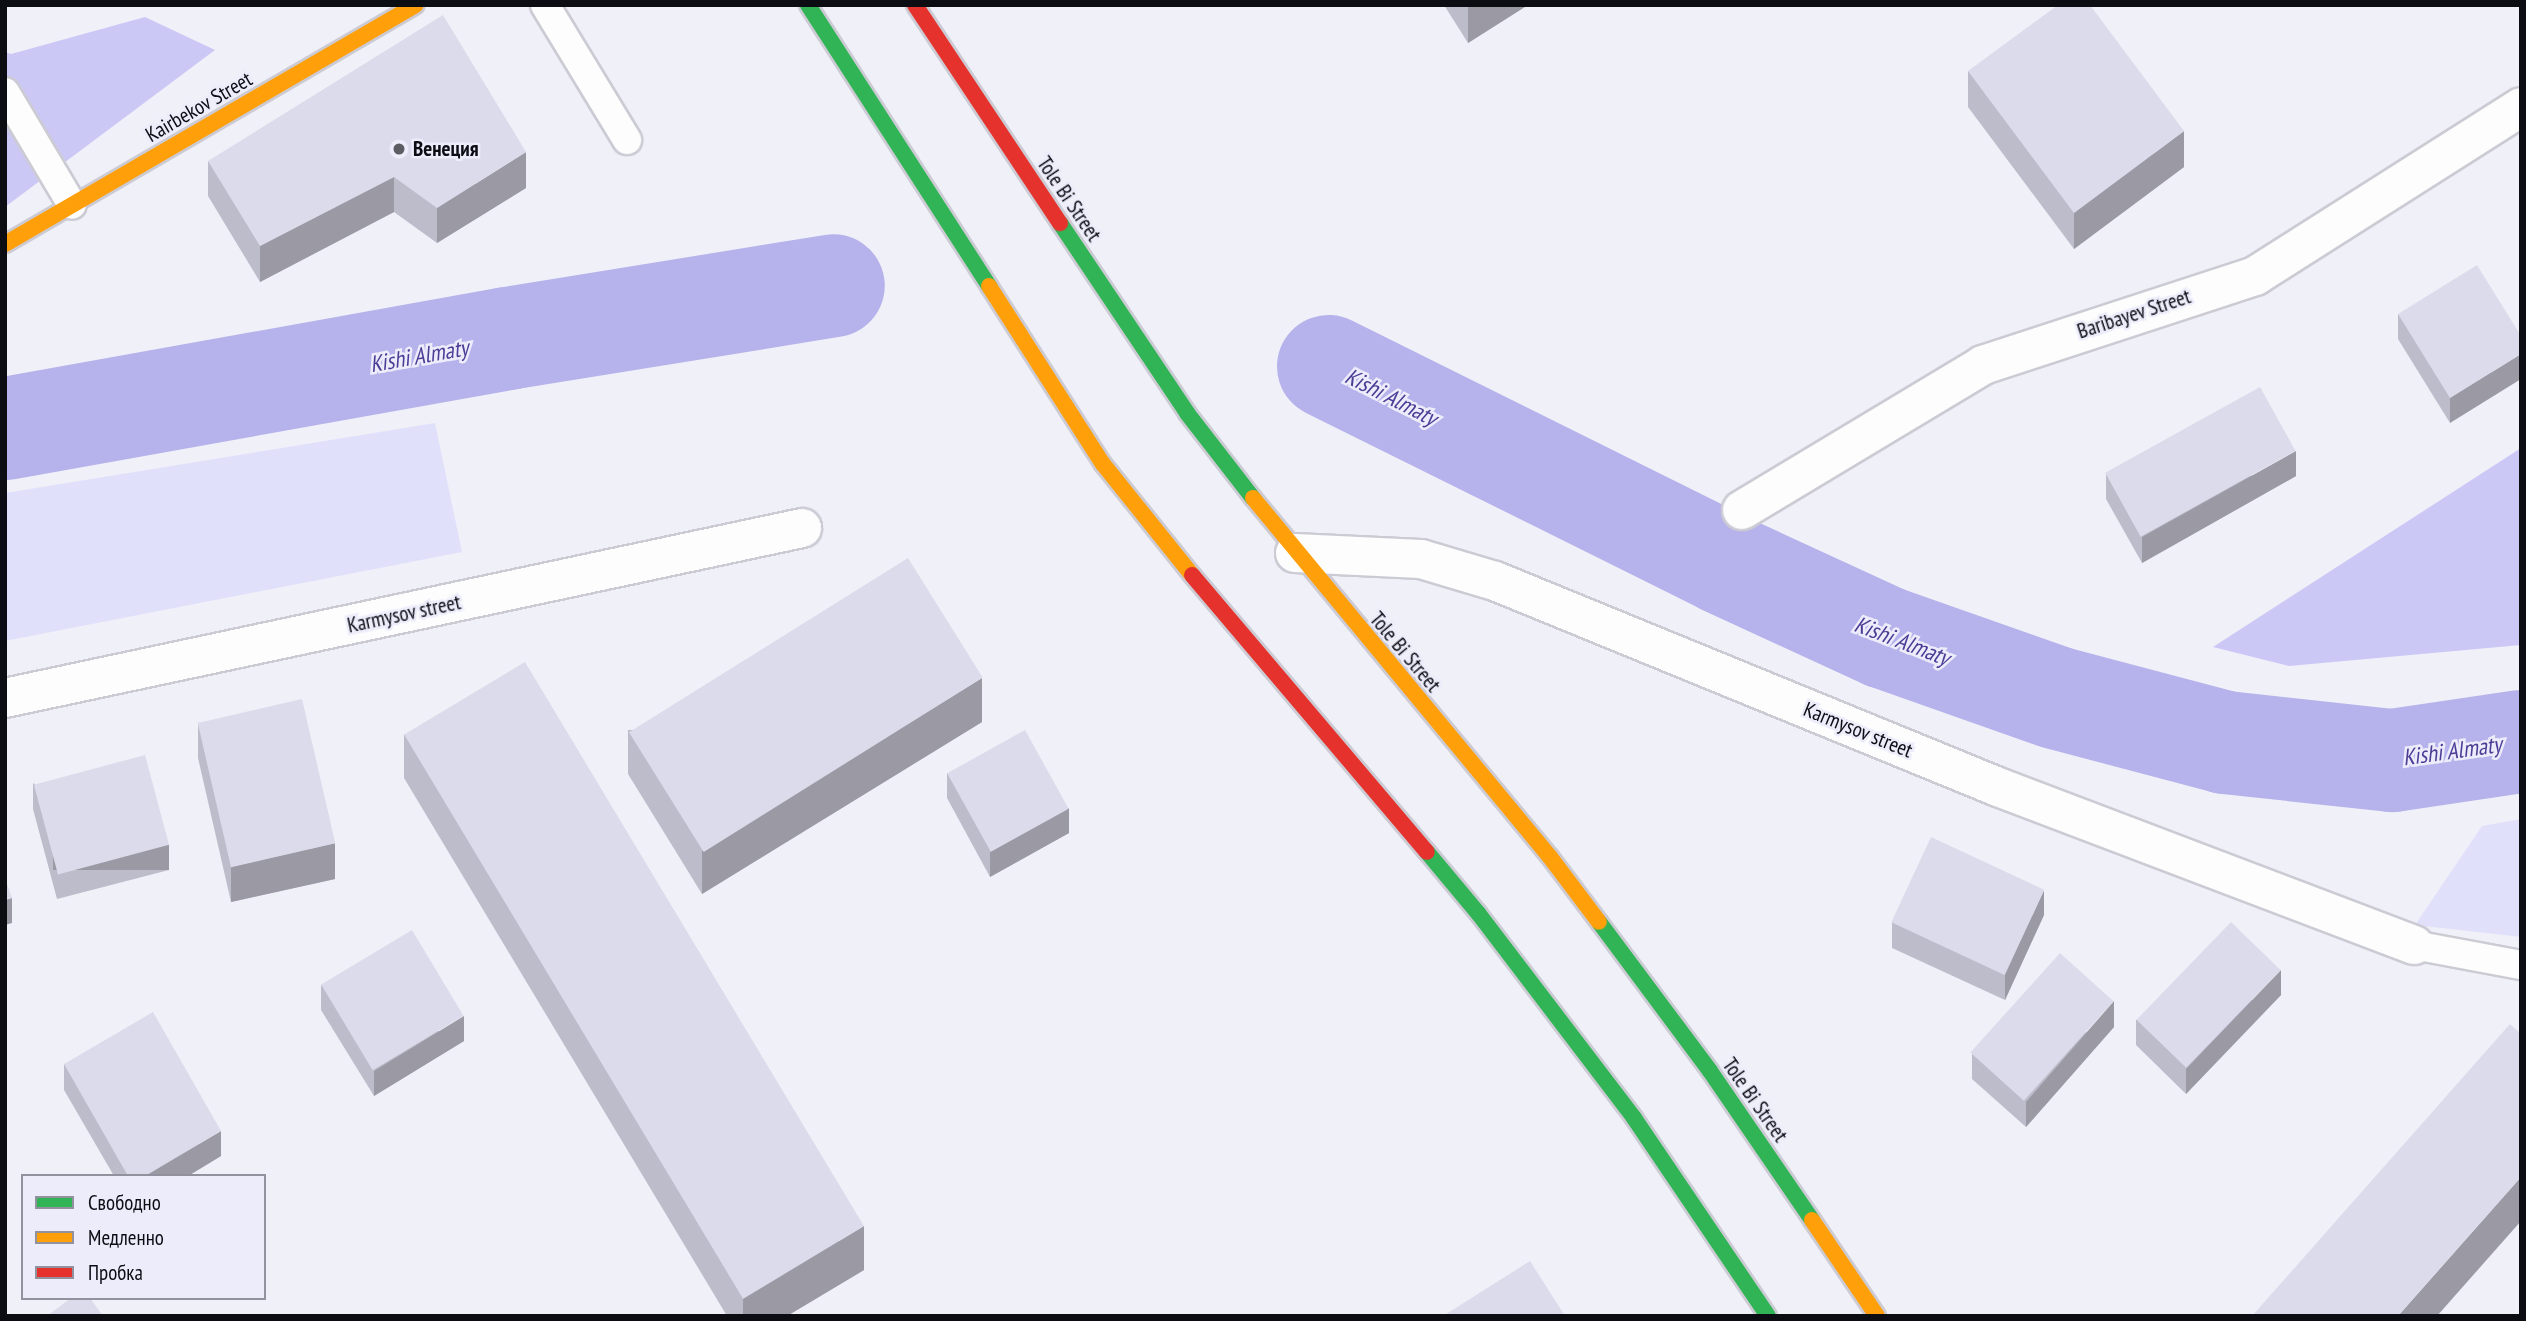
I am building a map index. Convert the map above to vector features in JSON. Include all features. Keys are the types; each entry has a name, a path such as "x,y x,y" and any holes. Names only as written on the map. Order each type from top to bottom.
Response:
{"main road":[{"name":"Kairbekov Street","path":"5,244 415,5"},
{"path":"808,5 1103,464 1213,601 1478,912 1634,1118 1768,1316"},
{"name":"Tole Bi Street","path":"915,5 1187,413 1295,553 1550,857 1710,1071 1877,1316"}],"street":[{"name":"Baribayev Street","path":"1742,510 1983,365 2255,276 2521,107"},
{"name":"Karmysov street","path":"5,698 802,528"},
{"name":"Karmysov street","path":"1295,553 1422,559 1495,581 1998,787 2414,945"}],"lane":[{"path":"545,5 627,140"},
{"path":"5,92 72,205"},
{"path":"2414,945 2521,965"}],"shaded area":[{"path":"145,17 215,50 5,207 5,52 11,54"},
{"path":"435,423 462,552 5,641 5,493"},
{"path":"2521,448 2521,645 2289,666 2213,647"},
{"path":"2521,819 2521,937 2415,925 2482,826"}],"building":[{"path":"2058,5 2090,5 2184,131 2074,213 1968,71"},
{"path":"443,15 526,152 437,208 394,177 260,246 208,161"},
{"path":"2477,265 2521,336 2521,354 2450,398 2398,314"},
{"path":"2260,387 2295,451 2141,537 2105,473"},
{"path":"908,558 983,678 704,852 629,732"},
{"path":"525,662 864,1226 743,1299 404,735"},
{"path":"302,699 335,843 231,867 198,723"},
{"path":"1025,730 1069,809 991,852 947,773"},
{"path":"145,755 169,845 58,875 34,785"},
{"path":"1931,837 2044,890 2005,975 1891,922"},
{"path":"5,878 12,898 5,900"},
{"path":"2231,922 2281,970 2186,1068 2137,1020"},
{"path":"412,930 464,1016 373,1070 321,985"},
{"path":"2060,953 2114,1001 2024,1101 1970,1053"},
{"path":"153,1012 221,1131 148,1174 127,1174 64,1064"},
{"path":"2510,1024 2521,1034 2521,1177 2398,1316 2252,1316"},
{"path":"1530,1261 1565,1316 1443,1316"},
{"path":"68,1300 91,1300 103,1316 47,1316"}],"waterway":[{"name":"Kіshі Almaty","path":"5,428 507,338 833,285"},
{"name":"Kіshі Almaty","path":"1328,366 1724,563 1885,637 2055,697 2225,742 2392,760 2521,741"}],"traffic: fast":[{"path":"808,5 989,286"},
{"path":"1060,223 1187,413 1253,498"},
{"path":"1427,852 1478,913 1634,1118 1768,1316"},
{"path":"1599,922 1710,1071 1812,1220"}],"traffic: slow":[{"path":"5,244 415,5"},
{"path":"989,286 1103,464 1192,575"},
{"path":"1253,498 1550,857 1599,922"},
{"path":"1812,1220 1877,1316"}],"traffic: jam":[{"path":"915,5 1060,223"},
{"path":"1192,575 1427,852"}],"place":[{"name":"Венеция","path":"399,149"}]}
